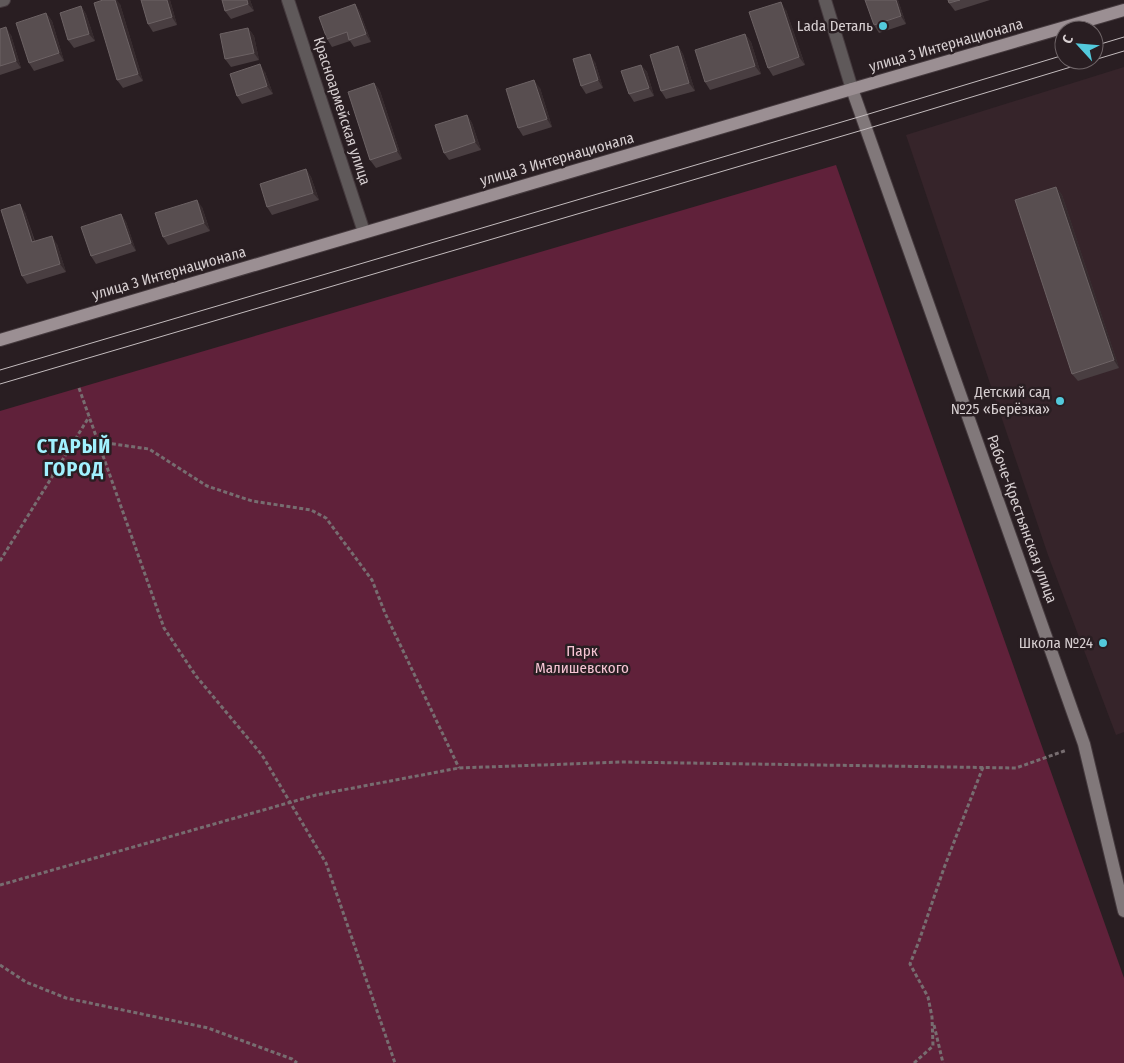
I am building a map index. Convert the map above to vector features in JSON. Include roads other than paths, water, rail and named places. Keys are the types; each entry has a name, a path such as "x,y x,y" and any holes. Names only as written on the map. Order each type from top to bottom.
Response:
{"main road":[{"name":"улица 3 Интернационала","path":"0,340 1124,10"},
{"name":"Рабоче-Крестьянская улица","path":"852,89 1084,744 1124,911"}],"street":[{"path":"0,1 4,0"},
{"name":"Красноармейская улица","path":"288,0 364,232"},
{"name":"Рабоче-Крестьянская улица","path":"825,0 852,89"}],"tram line":[{"path":"1104,43 1124,37"},
{"path":"1104,57 1124,51"},
{"path":"0,370 1054,58"},
{"path":"0,384 1061,70"}],"place":[{"name":"Lada Dеталь","path":"883,26"},
{"name":"Детский сад №25 «Берёзка»","path":"1060,401"},
{"name":"Школа №24","path":"1103,643"}],"district":[{"name":"СТАРЫЙ ГОРОД","path":"74,458"}],"park label":[{"name":"Парк Малишевского","path":"582,660"}]}
